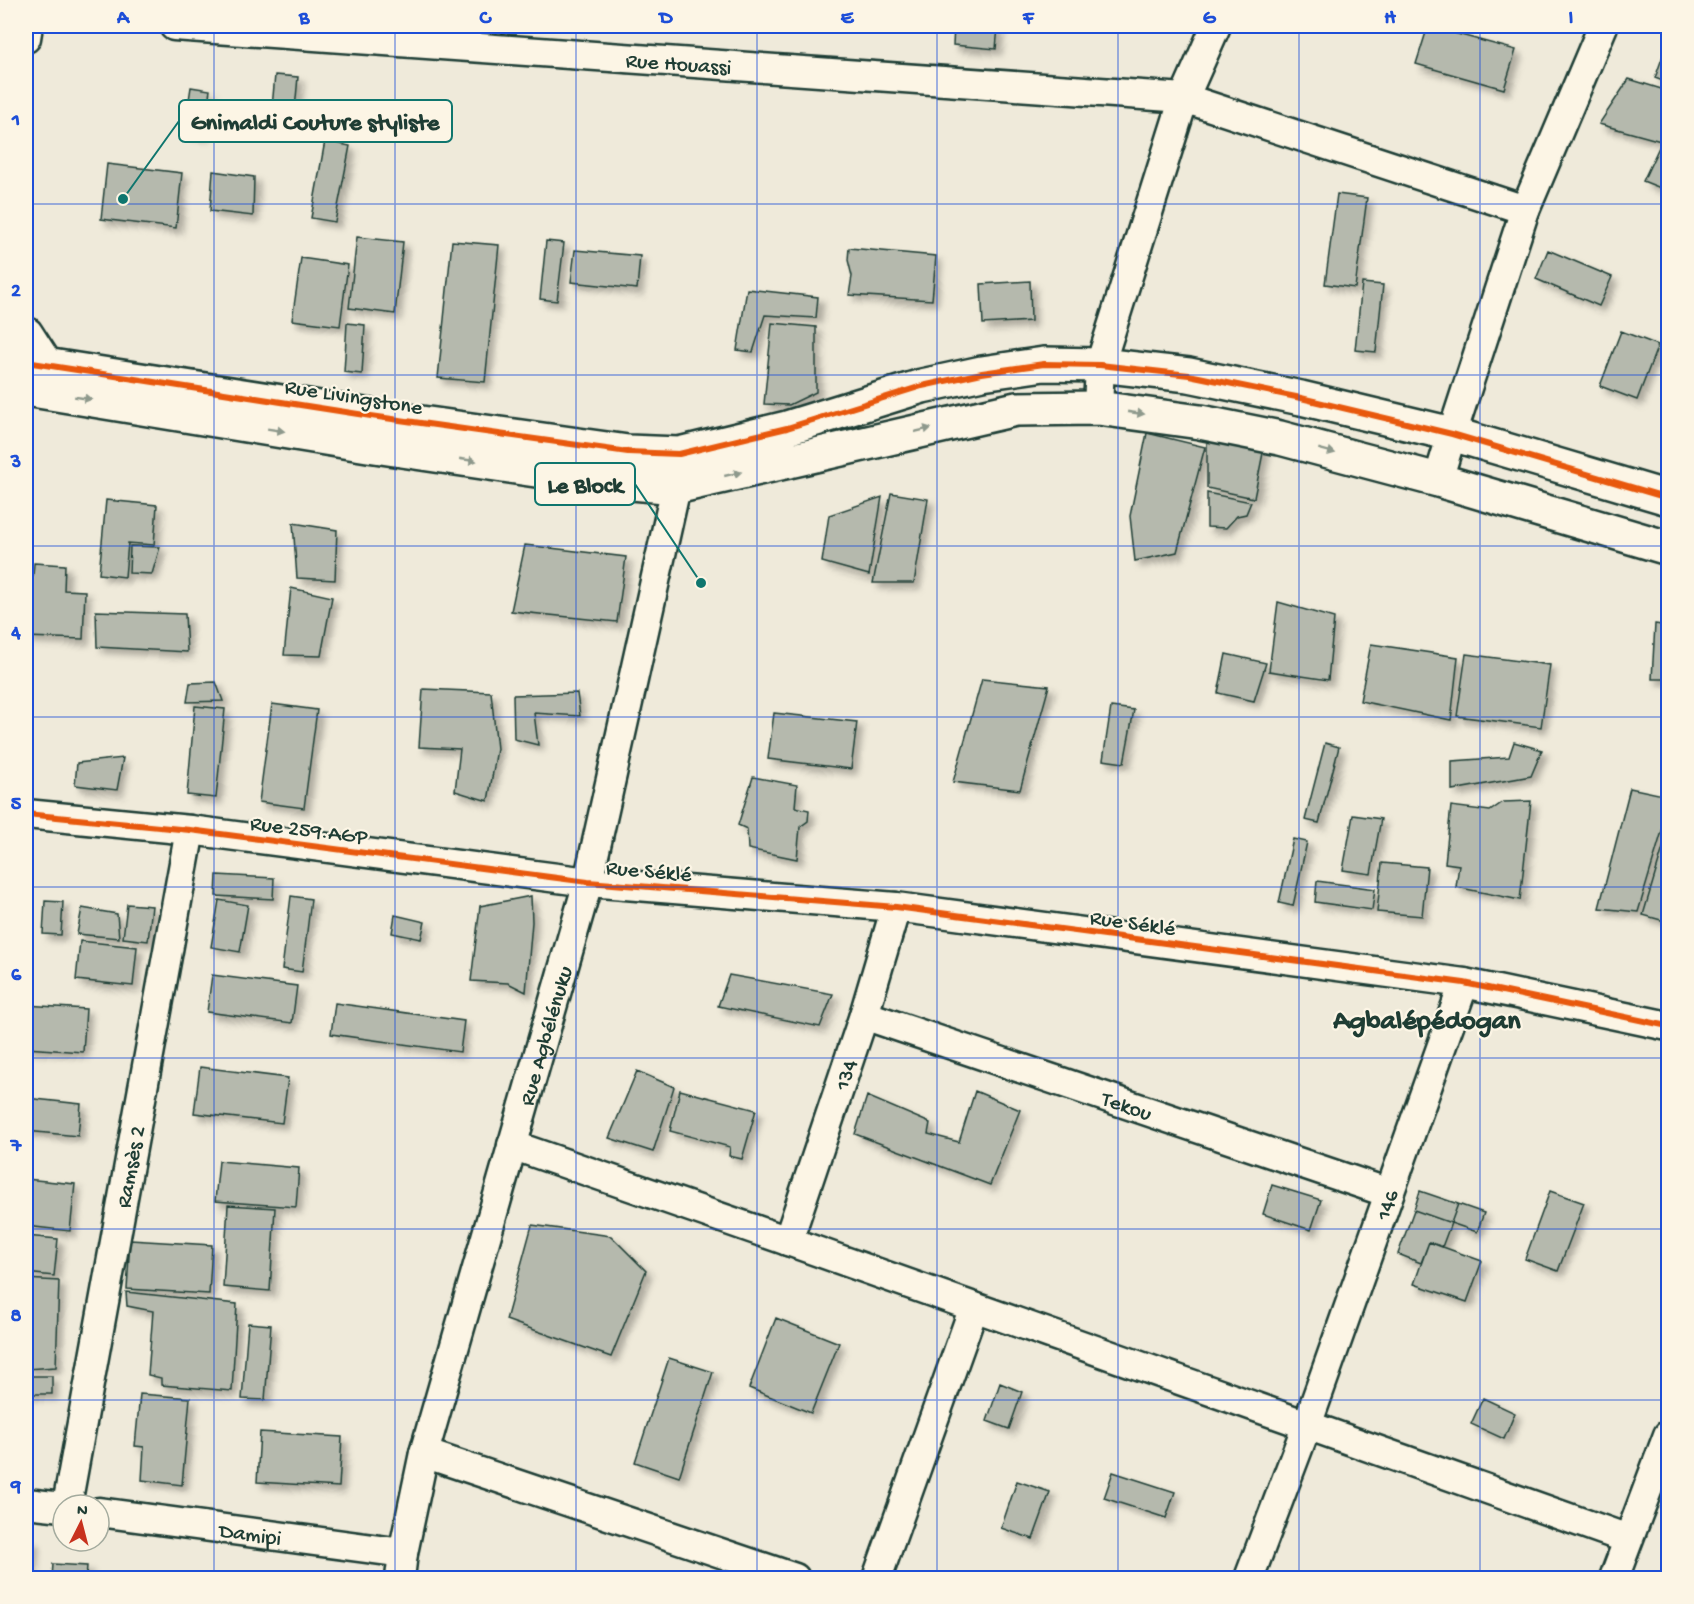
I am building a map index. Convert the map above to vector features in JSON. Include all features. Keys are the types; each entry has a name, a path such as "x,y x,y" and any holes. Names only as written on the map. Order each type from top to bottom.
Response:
{"street":[{"path":"26,38 28,26"},
{"name":"Rue Houassi","path":"174,26 1184,98 1525,210"},
{"path":"1098,408 1100,365 1184,98 1216,26"},
{"path":"1438,480 1525,210 1603,26"},
{"path":"26,334 32,372"},
{"name":"Rue Livingstone","path":"32,372 628,452 679,454 787,428 922,386 982,373 1044,364 1100,365 1189,375 1246,386 1452,434 1668,498"},
{"name":"Rue Livingstone","path":"32,372 368,445 610,481 676,487 1016,409 1098,408 1223,426 1280,438 1438,480 1668,548"},
{"name":"Rue Agbélénuku","path":"402,1566 424,1453 588,882 676,487 679,454"},
{"name":"Rue 259.AGP","path":"26,814 190,830 588,882"},
{"name":"Ramsès 2","path":"67,1493 190,830"},
{"name":"Rue Séklé","path":"588,882 896,907 1464,983 1668,1026"},
{"name":"134","path":"788,1241 864,1016 896,907"},
{"name":"146","path":"1249,1578 1307,1425 1464,983"},
{"name":"Tekou","path":"864,1016 1389,1193"},
{"path":"512,1145 1628,1539"},
{"path":"877,1578 974,1307"},
{"path":"1614,1578 1668,1435"},
{"path":"424,1453 795,1578"},
{"path":"26,1503 51,1505"},
{"name":"Damipi","path":"111,1514 402,1566"}],"building":[{"path":"954,26 998,26 996,49 953,45"},
{"path":"1428,26 1516,50 1504,89 1416,64"},
{"path":"1666,47 1668,48 1668,83 1655,78"},
{"path":"275,75 298,77 295,109 272,107"},
{"path":"1629,79 1668,91 1668,143 1599,124"},
{"path":"191,87 210,90 203,135 184,132"},
{"path":"325,141 350,146 335,222 311,218"},
{"path":"1660,145 1668,148 1668,191 1643,181"},
{"path":"107,164 182,173 176,228 101,219"},
{"path":"213,171 254,177 253,216 210,211"},
{"path":"1337,194 1367,198 1355,288 1325,284"},
{"path":"357,237 403,242 395,314 349,308"},
{"path":"452,241 499,245 485,382 438,378"},
{"path":"546,241 564,243 557,301 540,299"},
{"path":"849,248 936,256 932,300 849,295 852,276 848,260"},
{"path":"575,250 640,256 637,289 571,282"},
{"path":"1548,250 1612,277 1599,306 1536,279"},
{"path":"301,258 348,265 340,326 292,320"},
{"path":"1030,281 1031,321 983,324 981,284"},
{"path":"1362,283 1383,285 1376,352 1355,350"},
{"path":"747,289 818,297 816,318 765,315 753,352 737,350"},
{"path":"347,323 365,325 362,374 344,372"},
{"path":"772,323 816,327 816,392 789,405 764,404"},
{"path":"1621,331 1658,345 1637,400 1600,386"},
{"path":"1207,432 1264,448 1254,498 1207,488"},
{"path":"1147,433 1205,447 1177,552 1135,561 1130,516"},
{"path":"891,493 928,499 914,583 873,583"},
{"path":"1207,493 1251,502 1246,514 1237,516 1226,528 1207,527"},
{"path":"882,497 869,575 822,562 829,515"},
{"path":"106,500 157,505 154,545 128,543 125,577 99,574"},
{"path":"293,523 337,530 335,580 297,578"},
{"path":"525,545 626,557 617,622 511,611"},
{"path":"130,546 160,547 152,574 129,573"},
{"path":"34,563 65,565 64,590 85,591 83,639 26,637 26,576 33,576"},
{"path":"291,588 332,597 321,656 284,655"},
{"path":"1278,602 1334,618 1328,680 1269,671"},
{"path":"96,611 185,614 187,652 97,647"},
{"path":"1655,624 1668,626 1668,679 1652,679"},
{"path":"1371,644 1458,657 1451,720 1360,701"},
{"path":"1226,654 1266,663 1254,701 1218,693"},
{"path":"1466,654 1550,665 1541,727 1457,716"},
{"path":"982,679 1049,686 1020,790 953,782"},
{"path":"216,682 223,701 187,702 190,683"},
{"path":"423,689 491,692 497,749 488,801 455,791 460,749 419,747"},
{"path":"577,693 580,716 534,713 538,745 514,739 513,695"},
{"path":"272,704 317,710 304,808 259,802"},
{"path":"195,706 225,709 216,798 187,795"},
{"path":"1111,707 1134,710 1124,763 1103,760"},
{"path":"774,713 857,722 851,769 768,759"},
{"path":"1514,742 1542,750 1531,776 1452,790 1452,761 1509,757"},
{"path":"1325,743 1339,747 1319,823 1305,820"},
{"path":"123,758 117,790 75,785 77,763"},
{"path":"753,777 797,785 795,807 809,810 808,821 800,827 797,859 748,849 747,829 738,825"},
{"path":"1630,788 1668,796 1668,811 1638,912 1599,908"},
{"path":"1531,801 1520,900 1456,887 1459,865 1445,863 1451,806 1490,811 1503,802"},
{"path":"1353,815 1381,819 1371,874 1343,870"},
{"path":"1668,831 1668,922 1643,915"},
{"path":"1293,839 1307,842 1293,906 1279,903"},
{"path":"1382,863 1427,867 1422,916 1377,912"},
{"path":"217,875 274,878 273,899 216,896"},
{"path":"1317,881 1375,889 1372,910 1315,902"},
{"path":"291,896 311,899 302,972 282,969"},
{"path":"531,896 532,922 526,992 508,983 471,981 480,906"},
{"path":"219,900 248,905 240,952 211,947"},
{"path":"45,901 63,902 61,935 43,934"},
{"path":"127,904 152,906 148,941 123,938"},
{"path":"82,908 117,914 119,938 77,934"},
{"path":"395,915 425,922 421,939 392,933"},
{"path":"80,941 137,947 133,986 76,980"},
{"path":"212,975 297,986 292,1023 207,1012"},
{"path":"729,975 833,994 820,1027 718,1006"},
{"path":"335,1003 464,1021 460,1052 331,1034"},
{"path":"26,1005 86,1009 83,1052 26,1048"},
{"path":"200,1067 288,1078 282,1123 194,1113"},
{"path":"637,1071 674,1087 653,1152 609,1138"},
{"path":"680,1090 756,1110 742,1159 729,1156 730,1147 670,1131"},
{"path":"975,1091 1020,1110 990,1185 855,1134 867,1096 930,1123 928,1134 959,1142"},
{"path":"26,1098 81,1104 78,1136 26,1131"},
{"path":"219,1161 299,1168 296,1207 215,1201"},
{"path":"26,1179 75,1184 70,1231 26,1226"},
{"path":"1272,1185 1321,1200 1311,1230 1263,1214"},
{"path":"1420,1191 1458,1204 1451,1223 1414,1210"},
{"path":"1550,1191 1584,1203 1558,1271 1525,1259"},
{"path":"1458,1204 1484,1213 1477,1232 1451,1223"},
{"path":"228,1205 275,1208 270,1291 223,1287"},
{"path":"1414,1210 1451,1223 1442,1247 1429,1242 1421,1263 1398,1254"},
{"path":"532,1225 611,1236 646,1271 611,1357 506,1320"},
{"path":"26,1236 58,1239 54,1276 26,1273"},
{"path":"130,1240 212,1245 209,1294 127,1289"},
{"path":"1429,1242 1482,1261 1467,1302 1414,1284"},
{"path":"26,1279 59,1281 56,1367 26,1369"},
{"path":"126,1292 237,1304 232,1391 161,1385 161,1378 148,1375 153,1311 127,1306"},
{"path":"776,1318 839,1343 811,1413 749,1388"},
{"path":"248,1323 271,1325 265,1400 242,1399"},
{"path":"669,1358 713,1372 679,1477 635,1462"},
{"path":"26,1376 52,1376 52,1394 26,1394"},
{"path":"1000,1383 1022,1392 1009,1429 987,1421"},
{"path":"140,1394 190,1398 182,1485 142,1480 144,1447 135,1446"},
{"path":"1483,1398 1515,1413 1504,1439 1471,1424"},
{"path":"260,1432 342,1437 339,1487 257,1482"},
{"path":"1113,1472 1175,1492 1166,1518 1104,1498"},
{"path":"1017,1481 1050,1492 1033,1539 1001,1528"},
{"path":"26,1540 33,1541 30,1578 26,1578"},
{"path":"53,1564 87,1566 86,1578 52,1578"}],"cycle path":[{"path":"26,362 371,416 628,452 679,454 787,428 922,386 982,373 1044,364 1100,365 1189,375 1301,398 1452,434 1668,498"},
{"path":"26,814 190,830 588,882 896,907 1464,983 1668,1026"}],"place":[{"name":"Gnimaldi Couture styliste","path":"123,199"},
{"name":"Le Block","path":"701,583"}],"district":[{"name":"Agbalépédogan","path":"1427,1018"}]}
